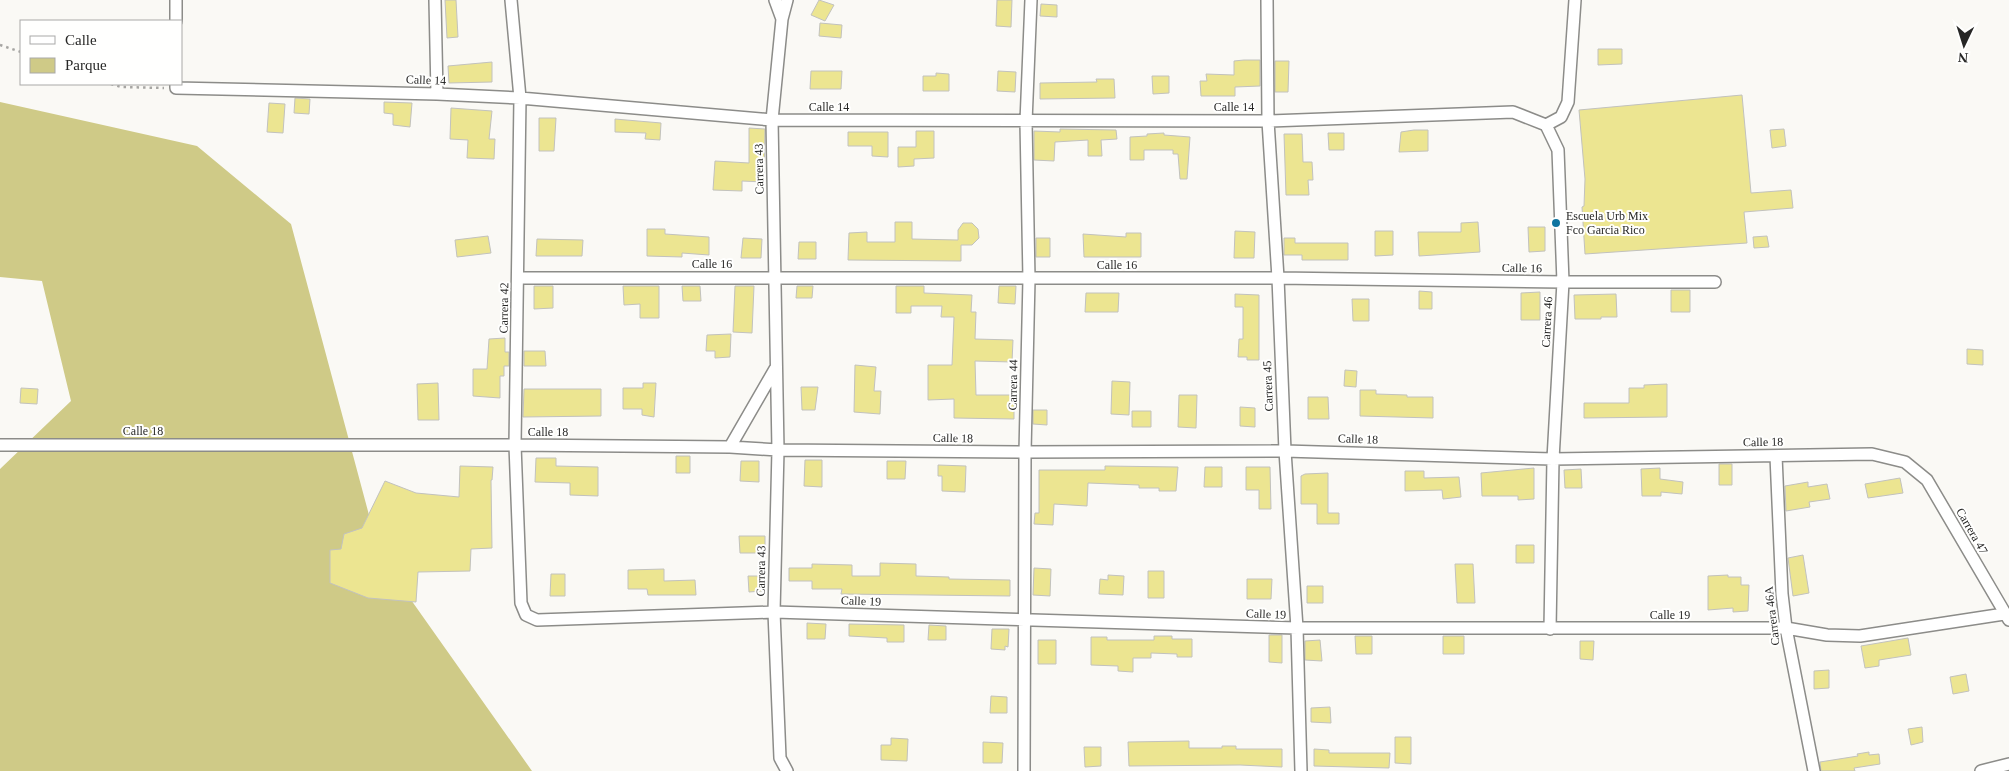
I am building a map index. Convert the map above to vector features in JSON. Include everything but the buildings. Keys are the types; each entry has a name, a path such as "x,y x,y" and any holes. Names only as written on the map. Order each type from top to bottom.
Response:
{"street":[{"path":"176,0 176,20"},
{"path":"435,0 436,94"},
{"name":"Carrera 42","path":"511,0 520,98 515,445 521,603 526,615"},
{"name":"Carrera 43","path":"775,0 782,19 772,120 775,369 778,450 774,612 780,758 787,771"},
{"path":"782,19 787,0"},
{"name":"Carrera 44","path":"1024,771 1029,279 1026,122 1031,0"},
{"name":"Carrera 45","path":"1267,0 1268,121 1278,278 1284,451 1297,628 1301,771"},
{"path":"1546,125 1561,117 1568,102 1575,0"},
{"name":"Calle 14","path":"176,86 520,98 772,120 1268,121 1513,112 1546,125"},
{"name":"Carrera 46","path":"1546,125 1558,150 1563,282 1553,459 1550,629"},
{"name":"Calle 16","path":"518,278 1278,278 1715,282"},
{"path":"730,447 775,369"},
{"name":"Calle 18","path":"0,445 515,445 1026,452 1284,451 1553,459 1872,454 1905,462"},
{"name":"Carrera 46A","path":"1776,456 1782,594 1786,628 1814,771"},
{"name":"Carrera 47","path":"1905,462 1927,480 2007,617"},
{"name":"Calle 19","path":"526,615 537,620 774,612 1297,628 1786,628 1827,635 1860,636 2007,617"},
{"path":"1981,771 2009,764"}],"path":[{"path":"0,45 20,52"},
{"path":"114,85 121,87 176,86"}],"green space":[{"path":"0,102 197,146 291,224 380,556 532,771 0,771 0,469 71,401 42,281 0,277"}],"place":[{"name":"Escuela Urb Mix Fco Garcia Rico","path":"1556,223"}]}
